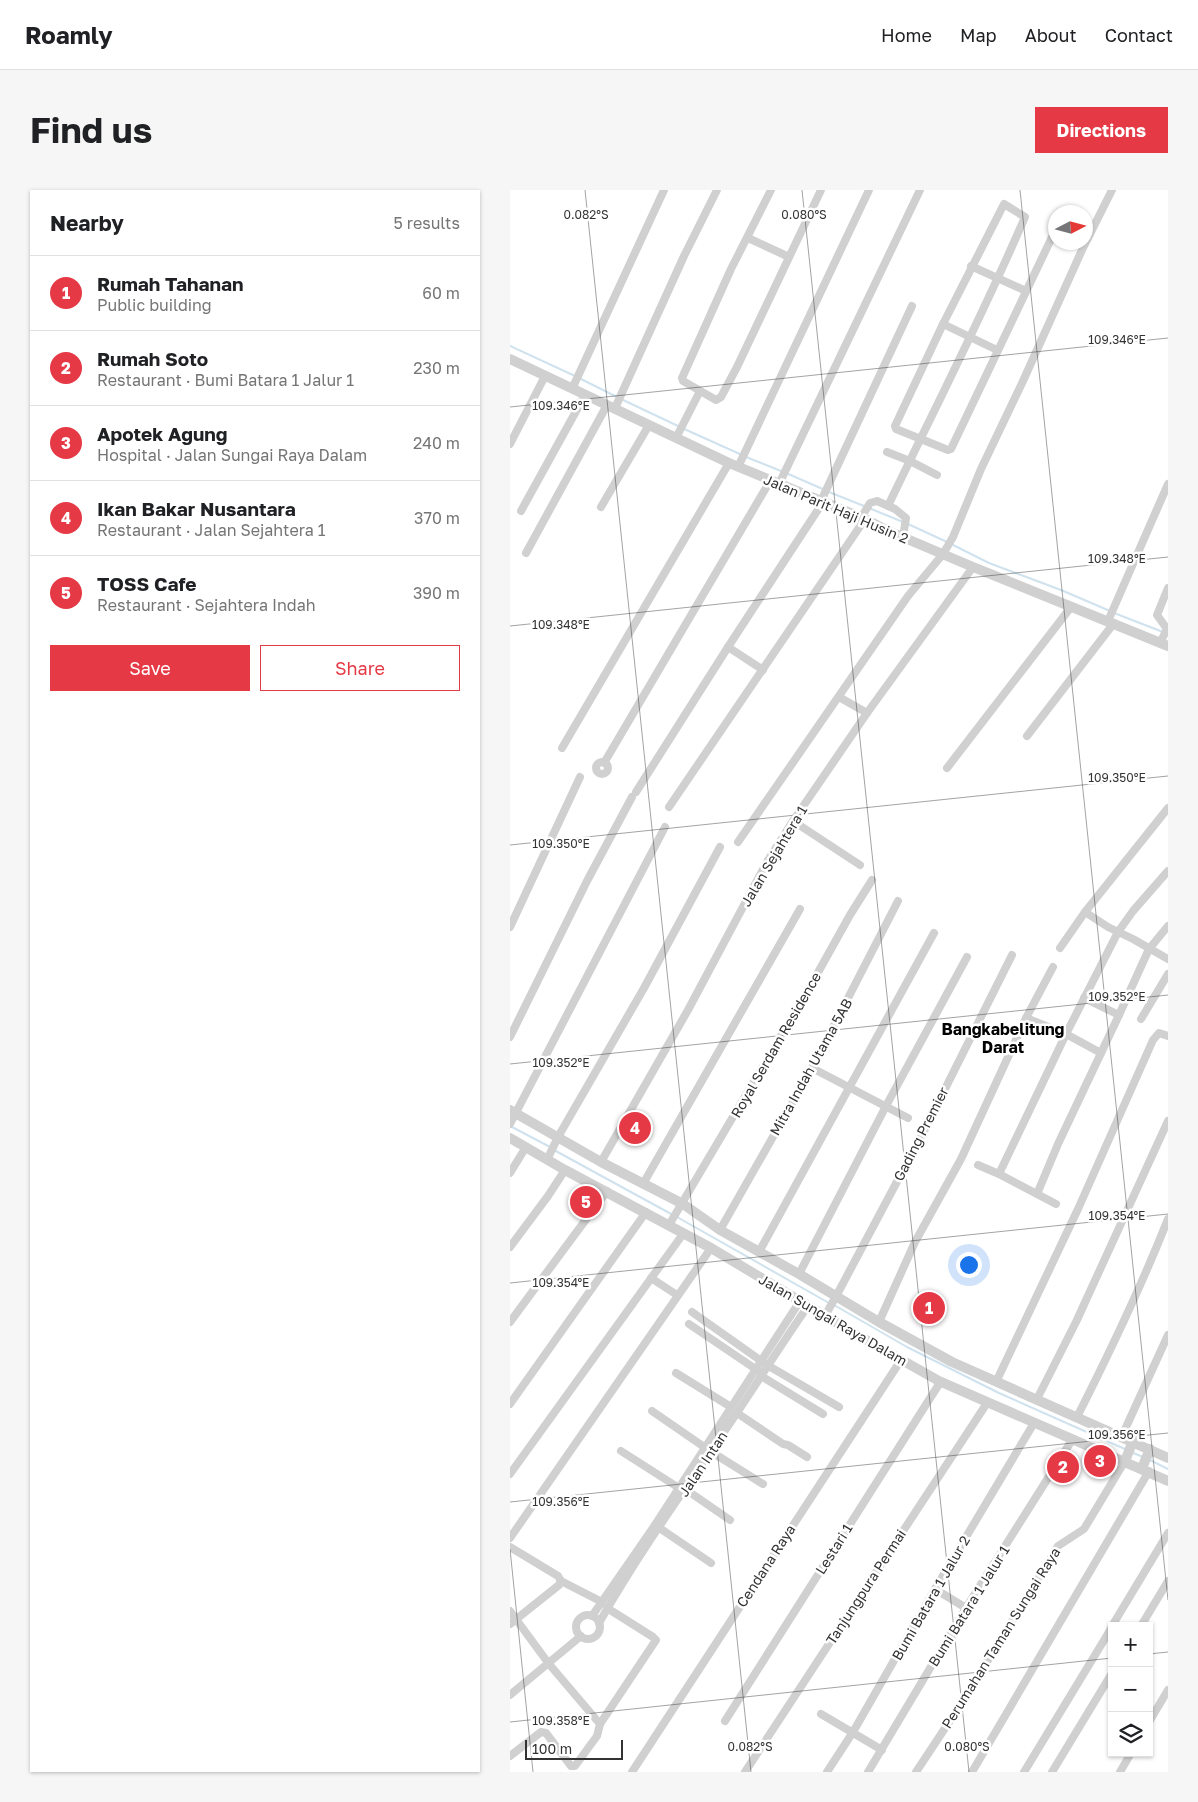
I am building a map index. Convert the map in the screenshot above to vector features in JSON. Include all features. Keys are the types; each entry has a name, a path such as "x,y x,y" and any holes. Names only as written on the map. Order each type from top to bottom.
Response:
{"street":[{"path":"575,381 664,190"},
{"path":"526,554 615,402 684,256 718,190"},
{"path":"771,190 731,269 682,378 683,381 716,400 721,397 737,367 821,190"},
{"path":"562,748 733,465 869,190"},
{"path":"604,763 779,479 920,190"},
{"path":"738,842 908,596 945,550 953,537 981,469 1082,250 1112,190"},
{"path":"888,506 910,461 921,438 970,337 999,280 1026,217 1004,204 943,324 895,426 896,429 921,438 948,450 951,449 1048,245"},
{"path":"748,238 789,257"},
{"path":"971,266 1026,291"},
{"path":"510,1037 587,881 634,794 822,499 912,306"},
{"path":"943,324 997,350"},
{"name":"Jalan Parit Haji Husin 2","path":"510,359 545,376 575,381 585,394 615,402 649,425 677,436 733,465 779,479 945,550 973,568 1163,642"},
{"path":"510,444 545,376"},
{"path":"677,436 700,391"},
{"path":"521,511 585,394"},
{"path":"601,507 649,425"},
{"path":"887,452 910,461 937,476"},
{"path":"1027,736 1110,620 1114,606 1168,484"},
{"path":"669,807 764,670 864,516 870,503 877,500 906,519 904,532"},
{"name":"Jalan Sejahtera 1","path":"601,1162 688,1010 767,862 867,713 973,568"},
{"path":"1163,642 1167,629 1157,615 1168,588"},
{"path":"947,768 1071,606"},
{"path":"728,647 764,670"},
{"path":"839,697 867,713"},
{"path":"510,927 580,777"},
{"path":"1060,948 1085,912 1168,808"},
{"path":"793,821 860,866"},
{"path":"666,827 512,1117 644,1184 879,1322 952,1362 1122,1436"},
{"path":"548,1158 720,847"},
{"path":"999,1174 1066,1034 1118,932 1133,911 1168,871"},
{"name":"Royal Serdam Residence","path":"671,1223 872,880"},
{"name":"Mitra Indah Utama 5AB","path":"720,1230 812,1068 898,901"},
{"path":"644,1184 800,909"},
{"path":"1085,912 1108,927 1168,959"},
{"path":"1037,1194 1058,1144 1149,949 1168,926"},
{"path":"759,1252 934,933"},
{"name":"Gading Premier","path":"826,1314 926,1126 1012,955"},
{"path":"799,1274 886,1106 967,957"},
{"path":"879,1322 915,1242 961,1158 1026,1018 1053,967"},
{"path":"1140,1019 1168,974"},
{"path":"1084,998 1119,1015"},
{"path":"1026,1018 1066,1034 1101,1053"},
{"path":"996,1382 1078,1209 1153,1040 1159,1033 1168,1036"},
{"path":"812,1068 908,1118"},
{"path":"1037,1399 1076,1322 1168,1121"},
{"name":"Jalan Sungai Raya Dalam","path":"510,1138 548,1158 565,1170 671,1223 683,1234 711,1248 940,1381 1072,1440 1128,1452 1145,1468 1168,1480"},
{"path":"510,1173 526,1148"},
{"path":"978,1165 1056,1204"},
{"path":"510,1247 565,1170"},
{"path":"510,1322 607,1192"},
{"path":"510,1404 646,1212"},
{"path":"1076,1417 1107,1358 1146,1273 1168,1219"},
{"path":"510,1474 683,1234"},
{"path":"510,1538 711,1248"},
{"path":"651,1278 677,1295"},
{"path":"604,1605 599,1623 600,1628 596,1636 589,1638 580,1634 576,1627 579,1620 585,1616 592,1616 604,1605 760,1373 804,1303"},
{"path":"692,1312 765,1363 839,1407"},
{"path":"689,1324 823,1414"},
{"path":"1168,1335 1122,1436 1128,1452 1149,1452 1168,1457"},
{"name":"Cendana Raya","path":"632,1772 901,1360"},
{"path":"676,1373 783,1444 788,1445 807,1457"},
{"name":"Lestari 1","path":"726,1719 940,1381"},
{"name":"Tanjungpura Permai","path":"745,1772 987,1403"},
{"path":"652,1411 763,1484"},
{"name":"Bumi Batara 1 Jalur 2","path":"827,1772 853,1732 935,1589 1034,1423"},
{"name":"Bumi Batara 1 Jalur 1","path":"868,1772 966,1608 1072,1440"},
{"path":"621,1450 730,1520"},
{"name":"Perumahan Taman Sungai Raya","path":"916,1772 963,1701 1058,1546 1084,1529 1128,1452"},
{"path":"972,1772 1145,1468 1149,1452"},
{"path":"657,1526 711,1563"},
{"path":"1114,1622 1168,1533"},
{"path":"510,1547 558,1576 561,1581 604,1605 656,1640 600,1724 597,1736 575,1766 571,1766 544,1732 540,1732 510,1756"},
{"path":"512,1622 559,1585 561,1581"},
{"path":"1143,1622 1168,1581"},
{"path":"935,1589 966,1608"},
{"path":"510,1611 512,1622 600,1724"},
{"path":"592,1616 599,1623"},
{"path":"1024,1772 1108,1633"},
{"path":"510,1694 580,1634"},
{"path":"510,1688 547,1662"},
{"path":"1052,1772 1108,1680"},
{"path":"1153,1717 1166,1700 1168,1690"},
{"path":"821,1714 882,1750"},
{"path":"1120,1772 1129,1757"}],"waterway":[{"path":"510,346 575,376"},
{"path":"579,378 617,397"},
{"path":"621,399 678,426"},
{"path":"682,428 742,455"},
{"path":"746,457 781,471"},
{"path":"786,473 825,490"},
{"path":"829,492 864,506"},
{"path":"869,508 903,522"},
{"path":"908,524 947,542"},
{"path":"951,544 989,563 1110,611"},
{"path":"1114,613 1163,632"},
{"path":"512,1127 550,1147"},
{"path":"554,1150 673,1215"},
{"path":"677,1217 829,1303"},
{"path":"834,1305 907,1347 999,1393 1125,1449"},
{"path":"1131,1452 1143,1457"},
{"path":"1150,1460 1168,1469"}],"place":[{"name":"Ikan Bakar Nusantara","path":"635,1128"},
{"name":"TOSS Cafe","path":"586,1202"},
{"name":"Rumah Tahanan","path":"929,1308"},
{"name":"Apotek Agung","path":"1100,1461"},
{"name":"Rumah Soto","path":"1063,1467"}],"district":[{"name":"Bangkabelitung Darat","path":"1003,1038"}]}
